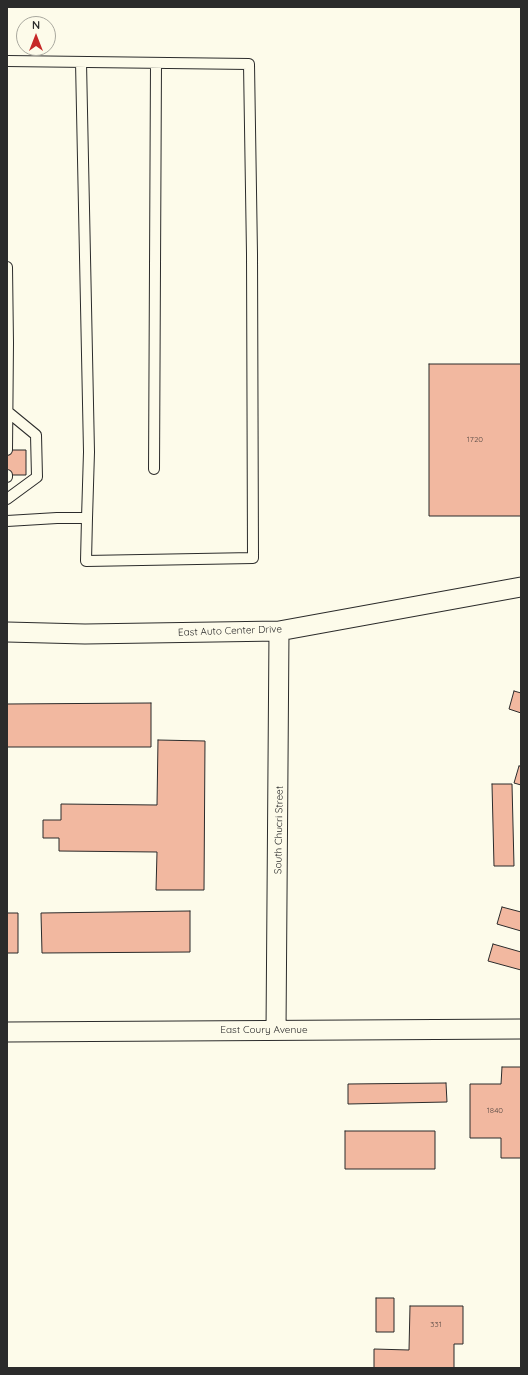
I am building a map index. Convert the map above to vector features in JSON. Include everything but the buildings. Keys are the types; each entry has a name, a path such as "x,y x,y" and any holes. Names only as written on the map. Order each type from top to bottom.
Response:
{"street":[{"name":"East Auto Center Drive","path":"7,632 85,634 279,631 521,588"},
{"name":"South Chucri Street","path":"276,1030 279,801 279,631"},
{"name":"East Coury Avenue","path":"7,1032 521,1029"}],"lane":[{"path":"7,62 81,62 249,64 252,254 253,558 86,560 89,452 81,62"},
{"path":"154,469 156,63"},
{"path":"7,267 7,450"},
{"path":"7,499 37,477 36,435 8,412"},
{"path":"7,521 87,518"}]}
